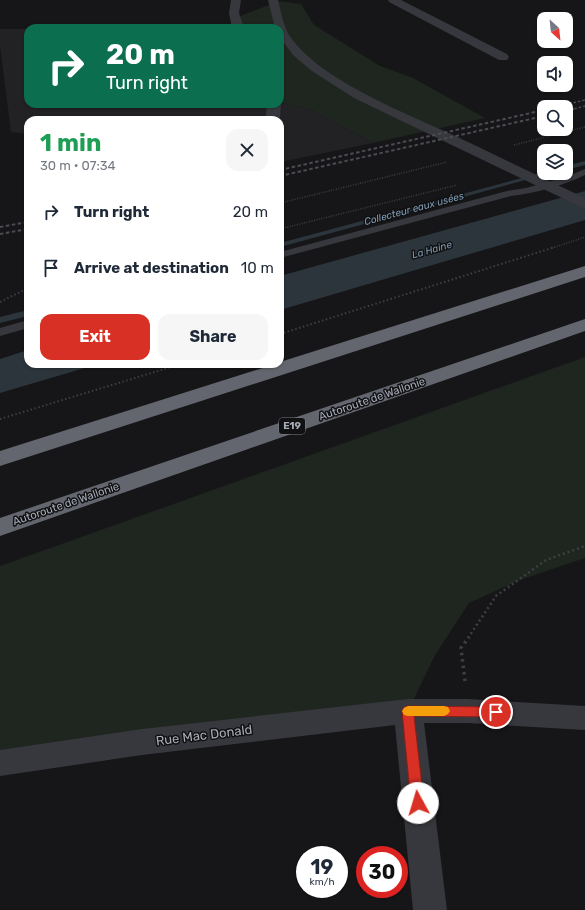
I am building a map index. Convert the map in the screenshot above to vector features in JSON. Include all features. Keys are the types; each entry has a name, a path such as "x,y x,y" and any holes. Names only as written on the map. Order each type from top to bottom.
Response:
{"highway":[{"path":"284,368 585,271"},
{"name":"Autoroute de Wallonie","path":"0,527 585,325"},
{"path":"0,459 283,368"}],"street":[{"path":"236,0 234,14 237,24"},
{"path":"273,0 278,24"},
{"path":"393,0 503,57"},
{"path":"284,35 299,53 316,68 338,82 391,111 585,204"},
{"path":"408,711 430,910"},
{"name":"Rue Mac Donald","path":"0,762 142,742 408,711 468,711 585,718"}],"lane":[{"path":"284,254 510,192 527,191 569,179 585,172"},
{"path":"0,332 24,325"}],"path":[{"path":"510,146 585,127"},
{"path":"284,202 449,161"},
{"path":"284,228 458,184"},
{"path":"284,333 585,237"},
{"path":"0,302 24,290"},
{"path":"0,419 168,368"},
{"path":"468,711 461,648 496,596 546,560 585,546"}],"shaded area":[{"path":"279,1 301,4 314,25 380,66 413,78 485,118 373,143 309,109 284,104 284,24 237,24 235,18"},
{"path":"0,29 24,29 24,108 284,108 284,104 309,109 373,143 284,161 284,116 24,116 24,134 11,132 0,46"},
{"path":"585,357 585,558 520,580 469,603 435,655 408,711 0,763 0,566"}],"water":[{"name":"La Haine","path":"585,191 585,220 284,309 284,275"},
{"path":"24,351 24,368 84,368 0,393 0,359"}],"waterway":[{"name":"Collecteur eaux usées","path":"573,166 585,163"},
{"name":"Collecteur eaux usées","path":"284,244 537,176"},
{"name":"Collecteur eaux usées","path":"0,320 24,314"}],"railway":[{"path":"573,103 585,100"},
{"path":"573,109 585,106"},
{"path":"284,169 537,112"},
{"path":"284,175 537,118"},
{"path":"0,227 24,223"},
{"path":"0,234 24,230"}],"slow traffic":[{"path":"408,711 444,711"}],"route":[{"path":"418,803 408,711 496,712"}]}
